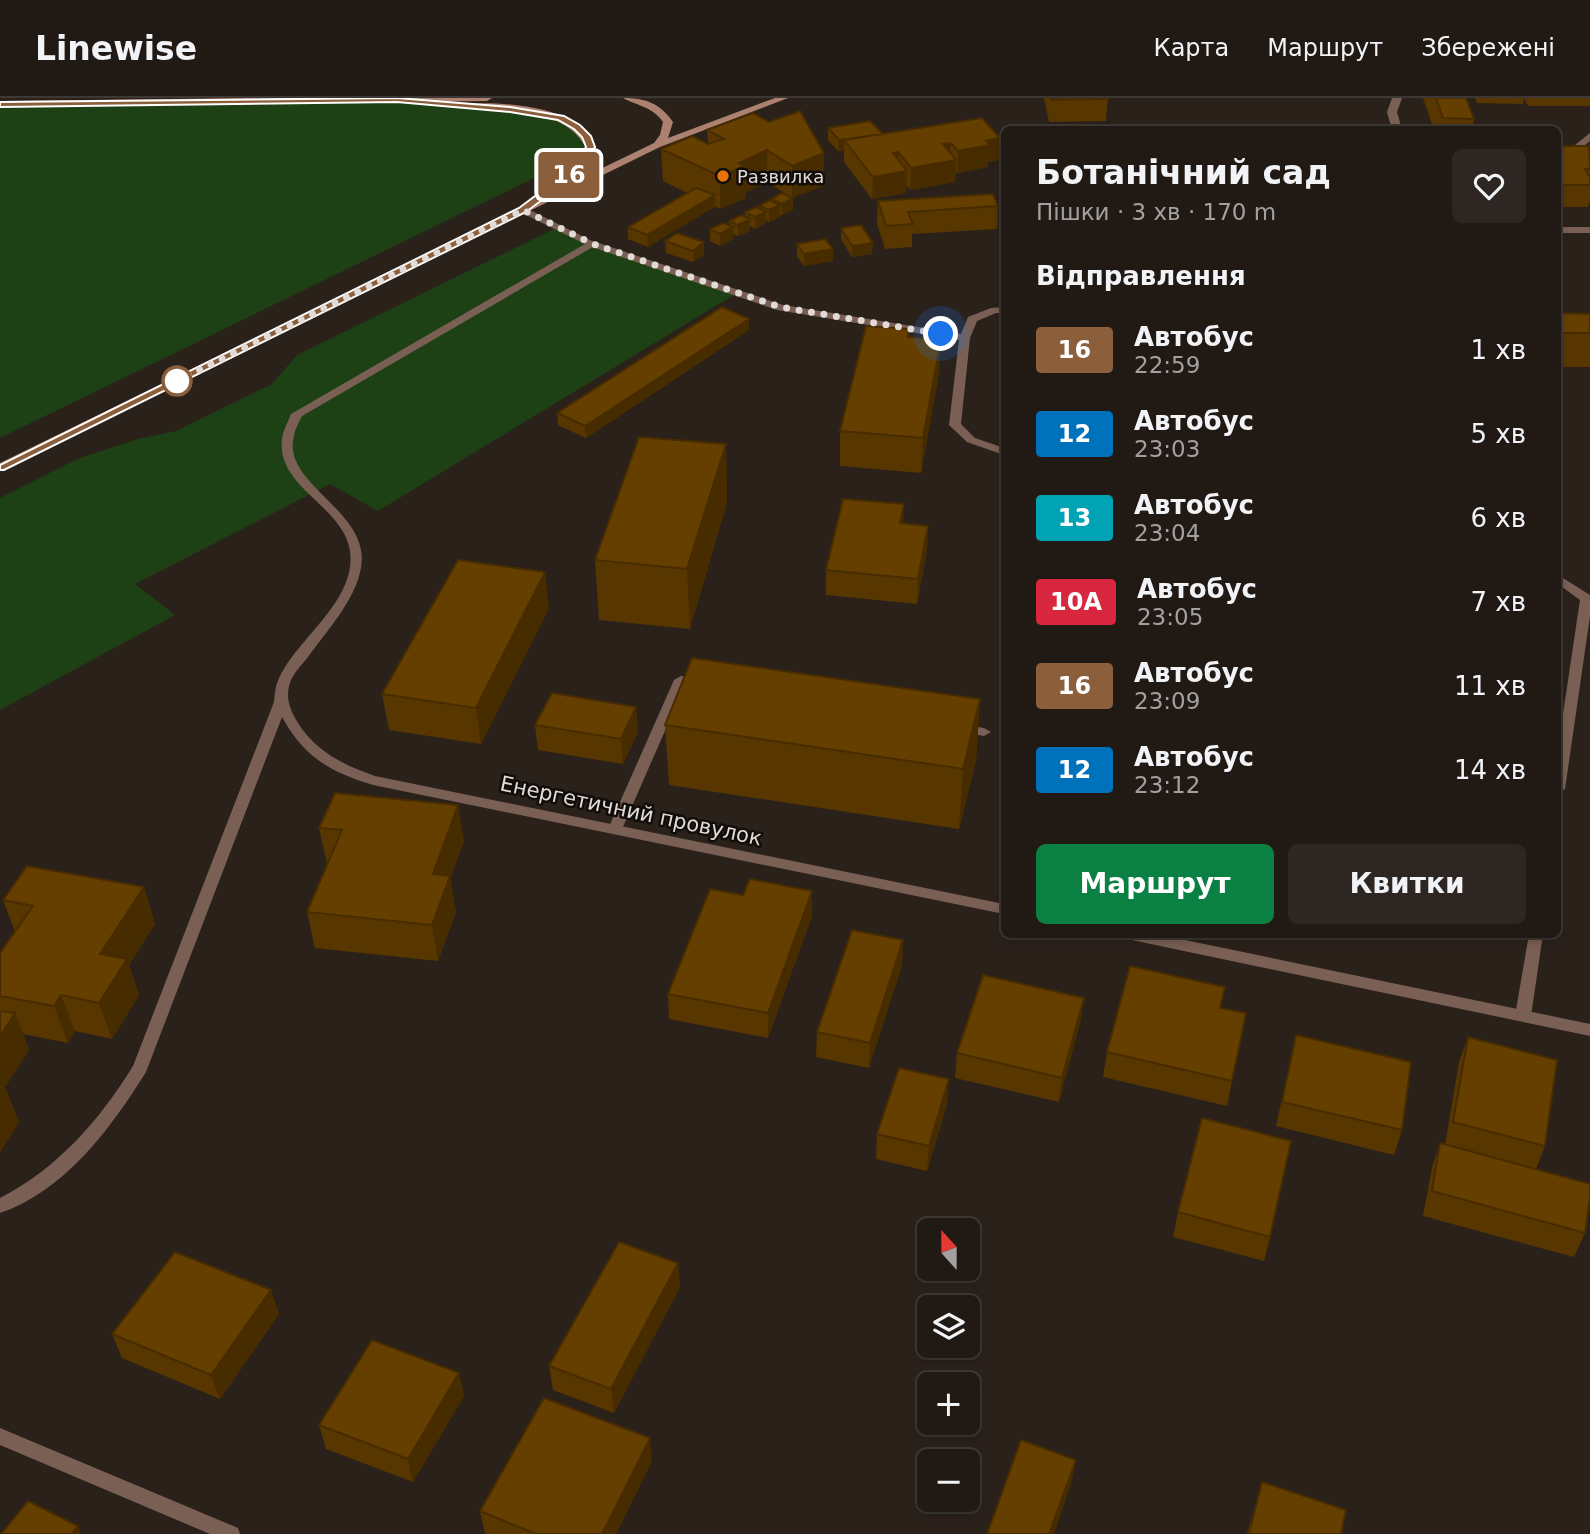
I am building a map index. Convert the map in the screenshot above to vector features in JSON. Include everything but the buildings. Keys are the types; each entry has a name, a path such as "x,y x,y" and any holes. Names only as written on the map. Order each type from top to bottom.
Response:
{"main road":[{"path":"0,104 487,98"},
{"path":"628,98 647,103 662,112 668,122 665,135 657,145"},
{"path":"0,467 657,145 783,98"},
{"path":"397,100 541,113 561,118 577,127 586,136 590,147 579,168 523,210"}],"street":[{"path":"1396,126 1392,112 1397,98"},
{"path":"1561,156 1567,156 1590,136"},
{"path":"523,210 593,244 780,307 965,338"},
{"path":"1561,230 1590,229"},
{"path":"0,1206 27,1194 80,1150 116,1108 140,1068 281,702 283,682 343,598 354,575 357,556 355,540 346,523 301,480 290,465 286,447 287,430 297,414 593,244"},
{"path":"1001,310 972,320 965,338 955,425 971,440 1001,451"},
{"path":"1561,581 1588,601 1561,770"},
{"path":"615,829 681,680 722,687"},
{"name":"Енергетичний провулок","path":"281,702 293,731 313,751 339,769 373,780 1001,908"},
{"path":"942,725 984,732"},
{"path":"1147,938 1590,1030"},
{"path":"1523,1016 1535,938"},
{"path":"0,1436 232,1534"}],"green space":[{"path":"398,100 510,110 561,118 591,147 567,162 0,438 0,104"},
{"path":"558,227 593,244 737,293 378,511 330,484 135,584 175,615 0,710 0,498 77,459 138,439 176,431 272,384 297,355"}],"bus line":[{"name":"16","path":"0,104 397,100 541,113 561,118 577,127 586,136 590,147 579,168 523,210 0,467"}],"place":[{"name":"Развилка","path":"723,176"}],"route":[{"path":"177,381 523,210 593,244 780,307 941,334"}]}
